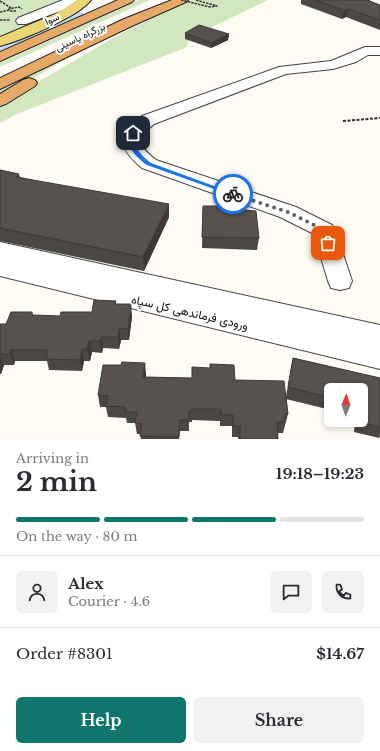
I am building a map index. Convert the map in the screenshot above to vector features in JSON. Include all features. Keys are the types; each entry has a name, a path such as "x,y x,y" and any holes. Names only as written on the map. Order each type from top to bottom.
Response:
{"highway":[{"path":"0,43 105,0"},
{"name":"بزرگراه یاسینی","path":"0,57 128,0"},
{"name":"بزرگراه یاسینی","path":"0,74 160,0"},
{"path":"0,84 129,22 181,0"},
{"path":"0,101 129,22"}],"main road":[{"name":"سوا","path":"18,36 78,6 85,0"}],"lane":[{"path":"18,21 59,7 72,0"},
{"path":"375,0 380,2"},
{"path":"340,281 324,230 288,212 149,164 139,156 132,144 131,138 137,128 148,120 284,70 333,65 351,59 365,51 380,51"},
{"name":"ورودی فرماندهی کل سپاه","path":"0,250 380,336"},
{"name":"ورودی فرماندهی کل سپاه","path":"0,267 380,358"}],"path":[{"path":"181,0 210,7 217,6 196,0"},
{"path":"0,1 10,9 0,12"},
{"path":"0,20 18,21"},
{"path":"343,121 380,118"}],"green space":[{"path":"0,0 82,0 79,4 0,39"},
{"path":"139,0 150,0 0,67 0,63"},
{"path":"189,0 268,0 212,27 188,41 187,47 17,114 0,123 0,104 122,33"},
{"path":"93,43 0,98 0,88"}],"building":[{"path":"315,0 367,0 380,5 380,20 348,9 344,10"},
{"path":"199,25 229,34 211,43 185,33"},
{"path":"0,170 19,174 16,177 169,204 143,257 0,228"},
{"path":"203,206 245,206 245,210 256,211 259,238 202,237"},
{"path":"94,300 116,301 115,304 131,304 128,329 119,328 118,337 101,337 100,341 89,341 87,349 82,349 80,360 46,359 48,350 11,350 10,354 0,354 0,324 6,324 11,312 32,312 32,315 60,316 61,312 92,312"},
{"path":"293,358 380,378 380,427 368,424 368,383 324,383 324,396 288,387"},
{"path":"122,362 145,363 143,377 192,378 192,367 210,368 210,364 234,365 235,380 284,381 288,414 285,414 285,422 277,422 278,439 240,439 240,426 233,426 233,415 221,415 221,409 192,409 192,411 189,411 188,420 179,420 179,437 140,436 142,424 135,423 137,412 125,412 126,407 106,406 108,396 98,395 103,365 121,365"}],"waterway":[{"path":"0,49 77,16"}],"way so far":[{"path":"233,194 288,212 324,230 328,243"}],"route":[{"path":"133,133 131,138 134,149 139,156 149,164 233,194"}]}
